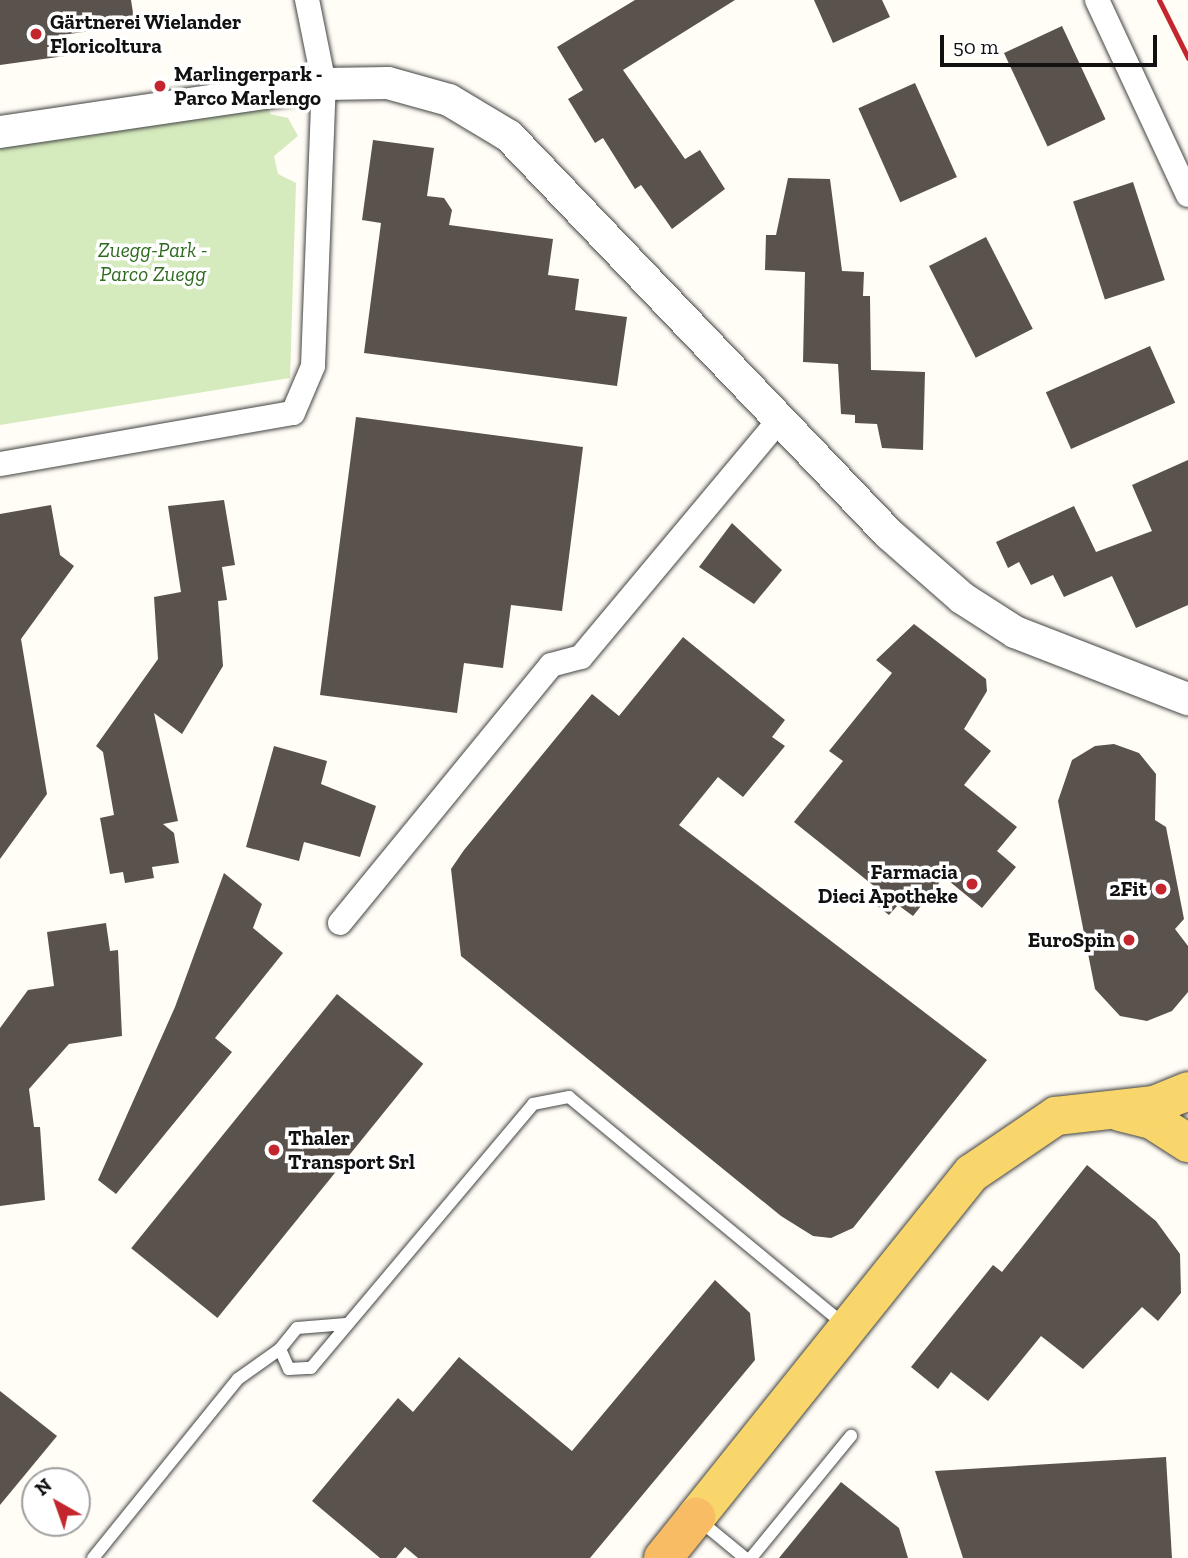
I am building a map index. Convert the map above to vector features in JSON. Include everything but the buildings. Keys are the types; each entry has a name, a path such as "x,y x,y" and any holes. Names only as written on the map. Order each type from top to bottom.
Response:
{"highway":[{"path":"663,1558 696,1517"}],"main road":[{"path":"696,1517 972,1173 1056,1116 1163,1103 1188,1091"},
{"path":"1107,1110 1152,1120 1188,1143"}],"street":[{"path":"0,464 293,413 313,366 324,84 307,0"},
{"path":"1097,0 1188,195"},
{"path":"0,132 324,84 398,86 449,100 509,136 889,534 962,598 1015,632 1188,699"},
{"path":"340,923 551,665 581,657 781,418"}],"lane":[{"path":"280,1349 289,1369 311,1368 533,1104 569,1097 848,1327"},
{"path":"93,1558 238,1379 280,1349 297,1328 346,1324"},
{"path":"751,1558 851,1436"},
{"path":"696,1517 745,1558"}],"green space":[{"name":"Zuegg-Park - Parco Zuegg","path":"269,107 270,114 288,118 298,136 274,156 278,174 296,183 290,378 0,425 0,148"}],"railway":[{"path":"1159,0 1188,58"}],"place":[{"name":"Gärtnerei Wielander Floricoltura","path":"36,34"},
{"name":"Marlingerpark - Parco Marlengo","path":"160,86"},
{"name":"Farmacia Dieci Apotheke","path":"972,884"},
{"name":"2Fit","path":"1161,889"},
{"name":"EuroSpin","path":"1129,940"},
{"name":"Thaler Transport Srl","path":"274,1150"}]}
